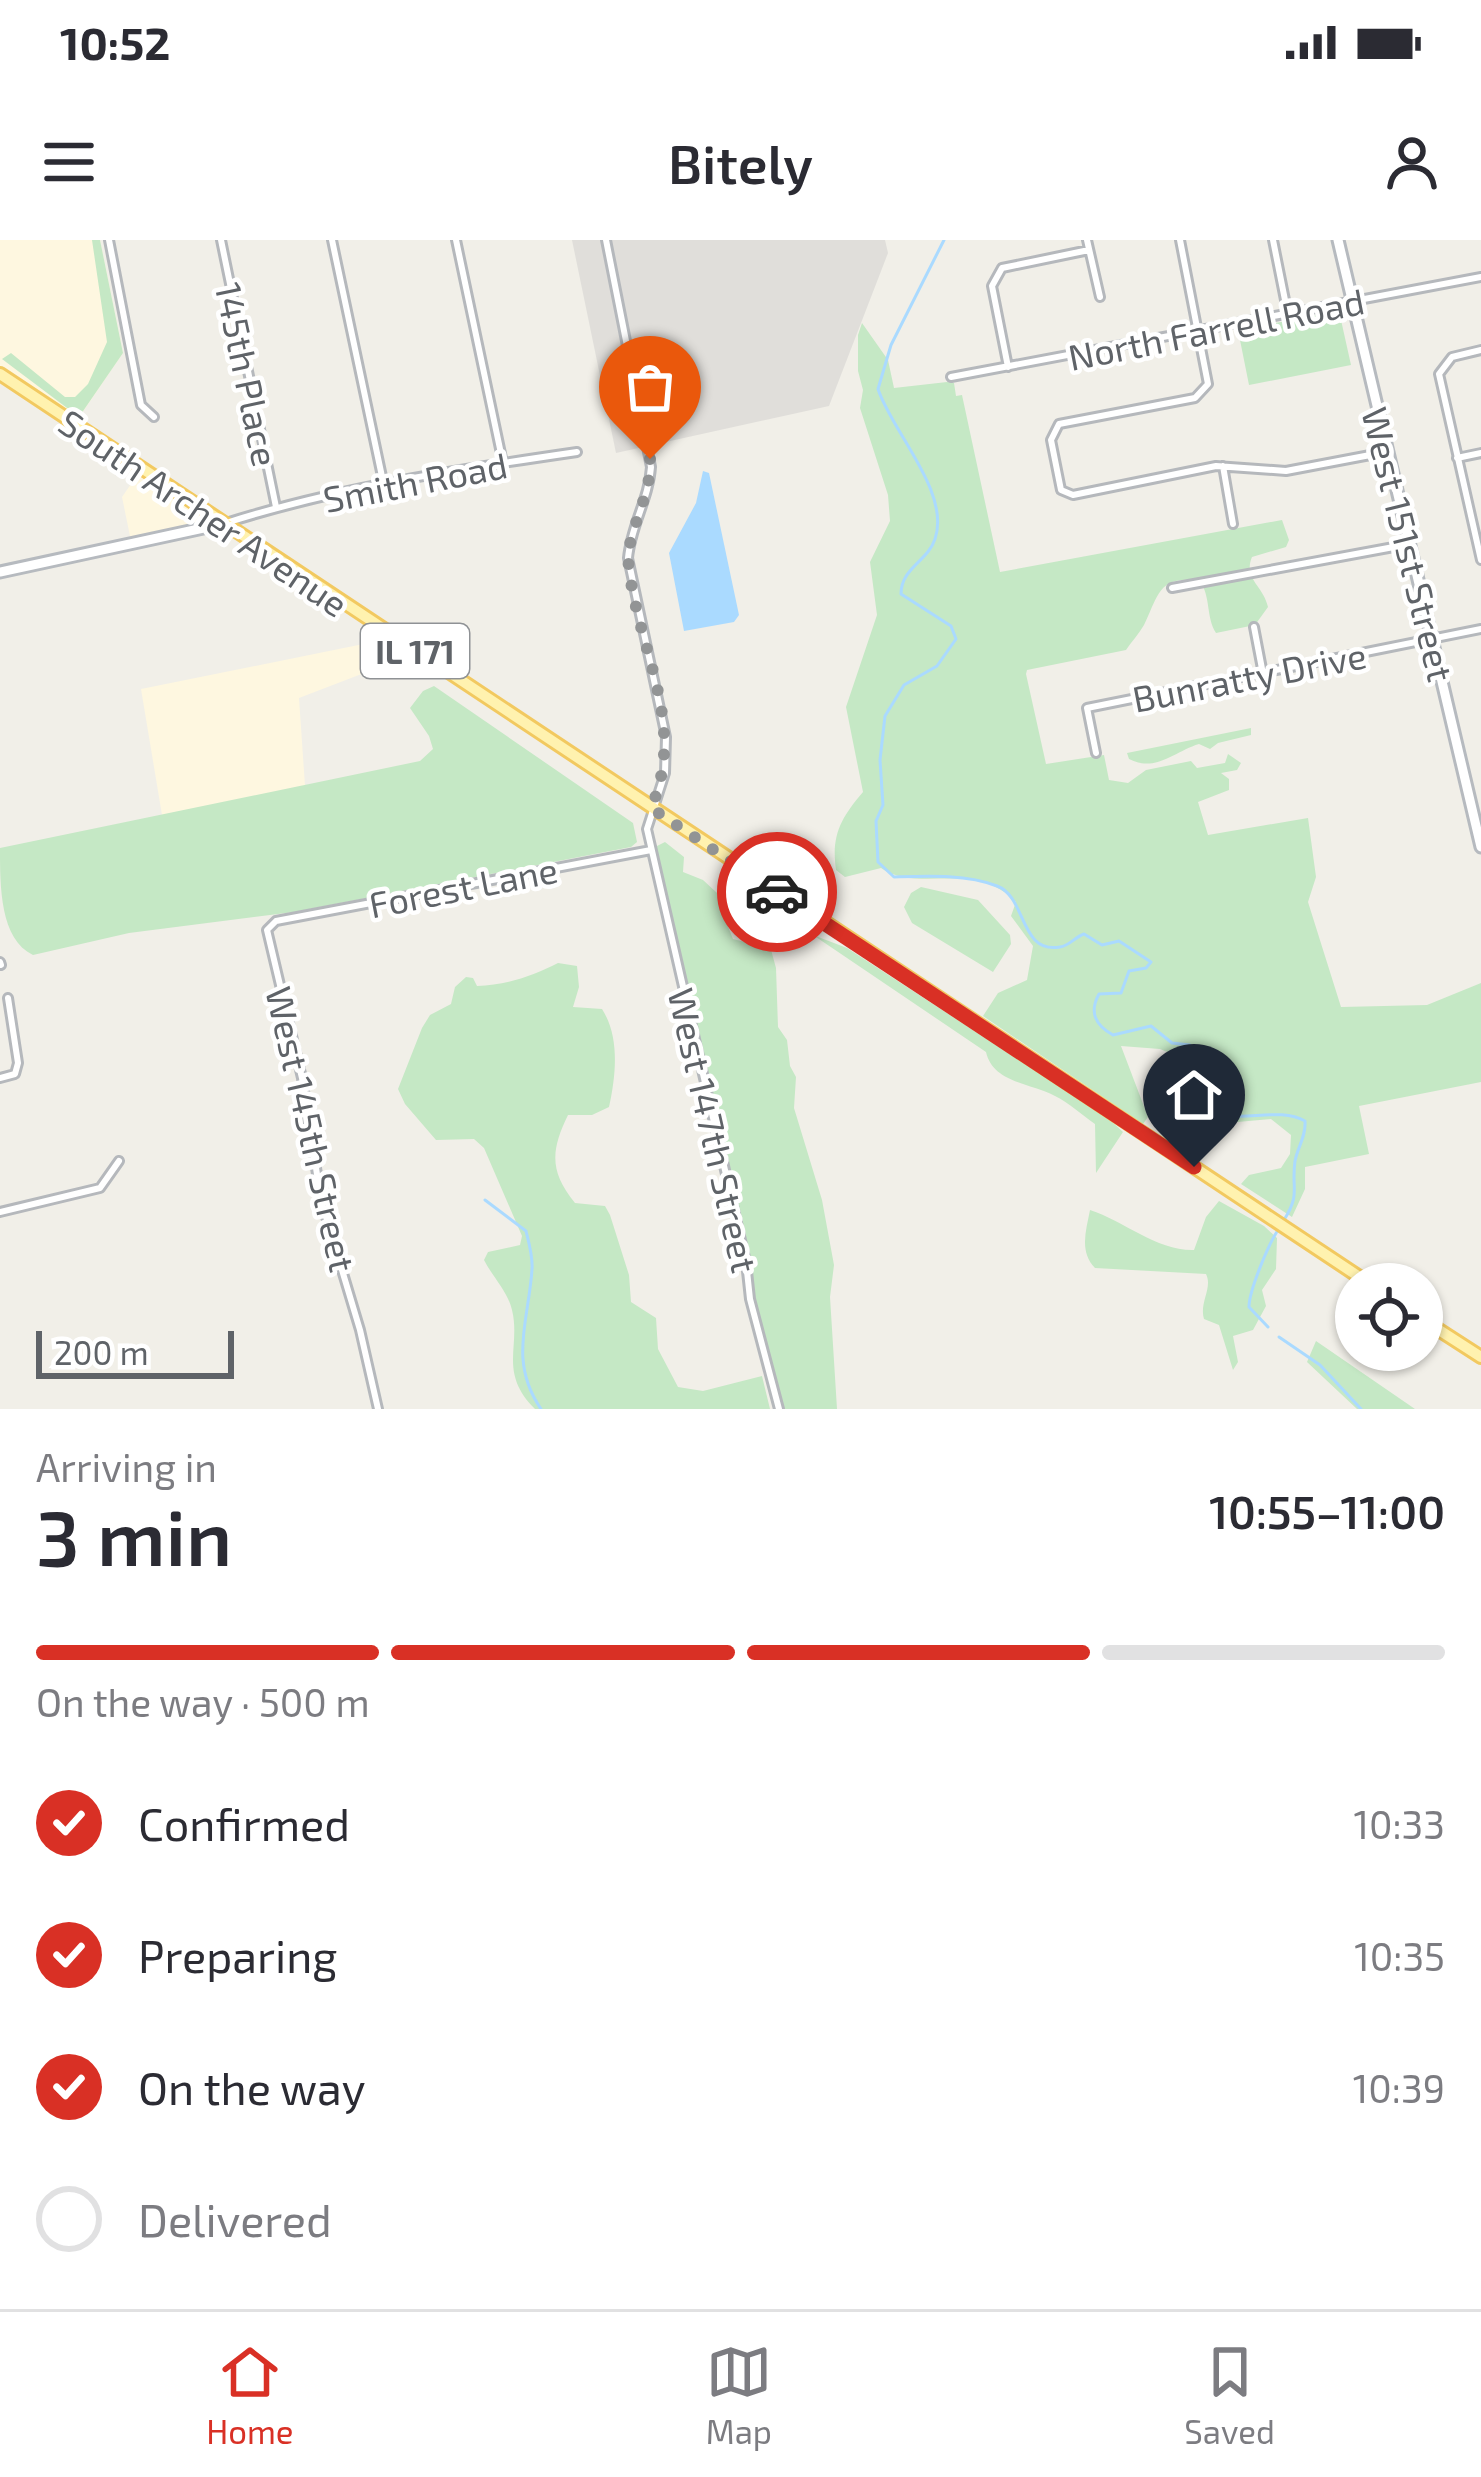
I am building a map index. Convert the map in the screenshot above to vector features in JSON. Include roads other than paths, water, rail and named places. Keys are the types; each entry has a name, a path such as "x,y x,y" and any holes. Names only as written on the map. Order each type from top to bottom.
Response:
{"main road":[{"name":"South Archer Avenue","path":"0,374 1338,1263"},
{"path":"1443,1333 1481,1357"}],"street":[{"path":"109,240 141,405 154,417"},
{"name":"145th Place","path":"220,240 276,507"},
{"path":"332,240 384,486"},
{"path":"456,240 503,463"},
{"name":"West 147th Street","path":"606,240 651,466 628,557 666,737 664,772 646,824 746,1262 750,1299 779,1409"},
{"path":"1087,240 1100,297"},
{"path":"1180,240 1208,384 1195,398 1059,424 1051,440 1061,490 1072,495 1223,466 1286,471 1388,452"},
{"path":"1273,240 1288,315"},
{"name":"West 151st Street","path":"1338,240 1481,848"},
{"path":"1008,367 992,286 1002,268 1089,250"},
{"name":"North Farrell Road","path":"951,377 1481,277"},
{"path":"1481,350 1451,357 1438,374 1481,560"},
{"name":"Smith Road","path":"0,572 189,532 276,507 577,452"},
{"path":"1457,458 1481,453"},
{"path":"1223,466 1233,524"},
{"path":"189,532 195,519 193,504"},
{"path":"250,543 247,527 254,514"},
{"path":"1172,588 1410,544"},
{"path":"1254,627 1263,674"},
{"name":"Bunratty Drive","path":"1096,753 1087,708 1481,629"},
{"name":"Forest Lane","path":"276,921 650,850"},
{"name":"West 145th Street","path":"276,921 267,930 302,1081 321,1200 378,1409"},
{"path":"0,1078 15,1074 19,1063 8,998"},
{"path":"0,1212 100,1188 118,1161"}],"water":[{"path":"703,471 709,473 739,615 734,622 684,631 669,553 696,503"}],"waterway":[{"path":"944,240 891,345 878,389 928,482 938,521 932,547 905,578 901,594 951,626 956,639 937,666 904,685 885,716 880,760 883,805 876,821 878,862 894,877 959,878 997,886 1014,901 1030,934 1047,947 1063,946 1084,934 1102,945 1119,941 1151,962 1146,968 1129,971 1121,993 1099,994 1096,1018 1113,1035 1151,1026 1172,1043 1190,1045 1192,1077 1205,1105 1216,1113 1291,1116 1305,1121 1295,1161 1294,1197 1284,1220"},
{"path":"485,1200 526,1231 532,1264 523,1357 525,1374 541,1409"},
{"path":"1268,1327 1249,1307 1278,1230"},
{"path":"1279,1337 1320,1365 1361,1409"}]}
